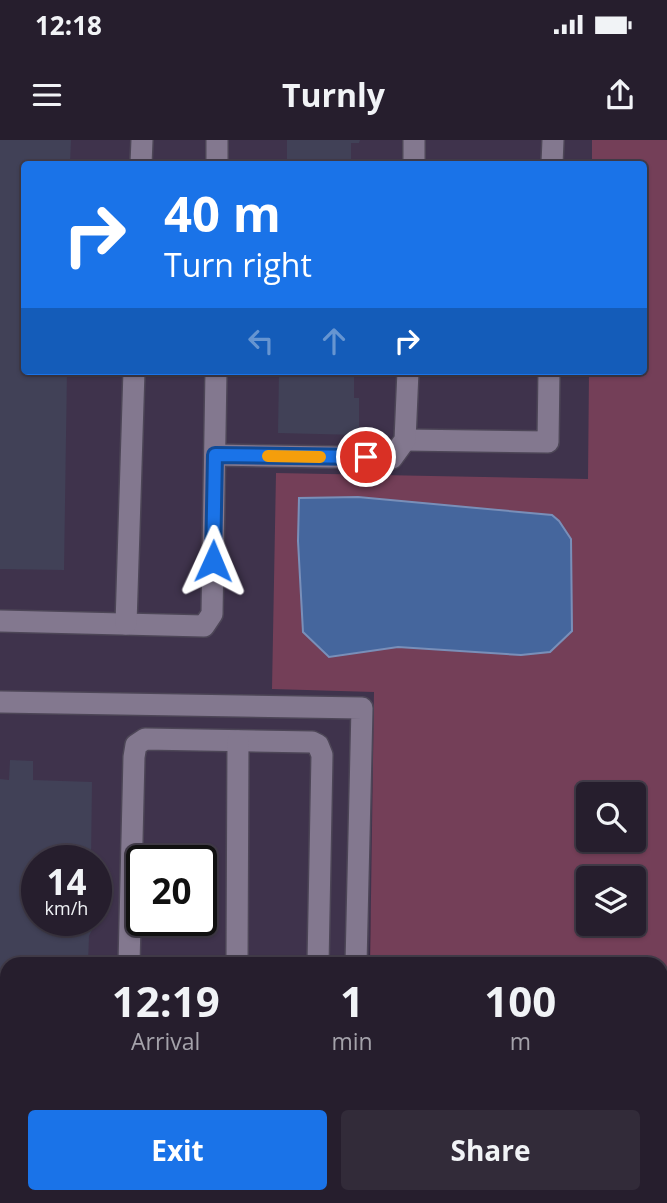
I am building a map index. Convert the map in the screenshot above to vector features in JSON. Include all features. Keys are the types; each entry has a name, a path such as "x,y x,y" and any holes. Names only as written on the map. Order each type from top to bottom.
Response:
{"street":[{"path":"141,161 142,140"},
{"path":"217,140 217,161"},
{"path":"414,140 414,161"},
{"path":"552,161 553,140"},
{"path":"126,624 134,375"},
{"path":"0,621 204,626 212,614 216,375"},
{"path":"215,455 392,458 405,440 408,375"},
{"path":"405,440 548,442 549,375"},
{"path":"0,702 362,708 356,957"},
{"path":"133,957 136,745 145,739 312,742 318,745 322,755 317,957"},
{"path":"237,957 238,741"}],"shaded area":[{"path":"0,140 667,140 667,698 379,691 369,957 0,957"},
{"path":"592,140 667,140 667,957 370,957 374,692 272,689 276,473 588,479 589,375 647,375 647,161 592,161"}],"water":[{"path":"358,497 552,515 571,539 572,631 550,652 521,655 398,647 329,657 303,632 298,541 299,498"}],"building":[{"path":"0,140 71,140 70,161 21,161 21,375 67,375 64,570 0,569"},
{"path":"287,140 360,140 359,143 351,143 351,161 287,161"},
{"path":"279,375 354,375 354,398 359,398 359,435 278,433"},
{"path":"10,760 33,761 33,780 92,782 91,845 21,845 21,936 89,936 88,957 0,957 0,779 9,780"}],"slow traffic":[{"path":"268,456 320,457"}],"route":[{"path":"213,561 215,455 366,457"}]}
